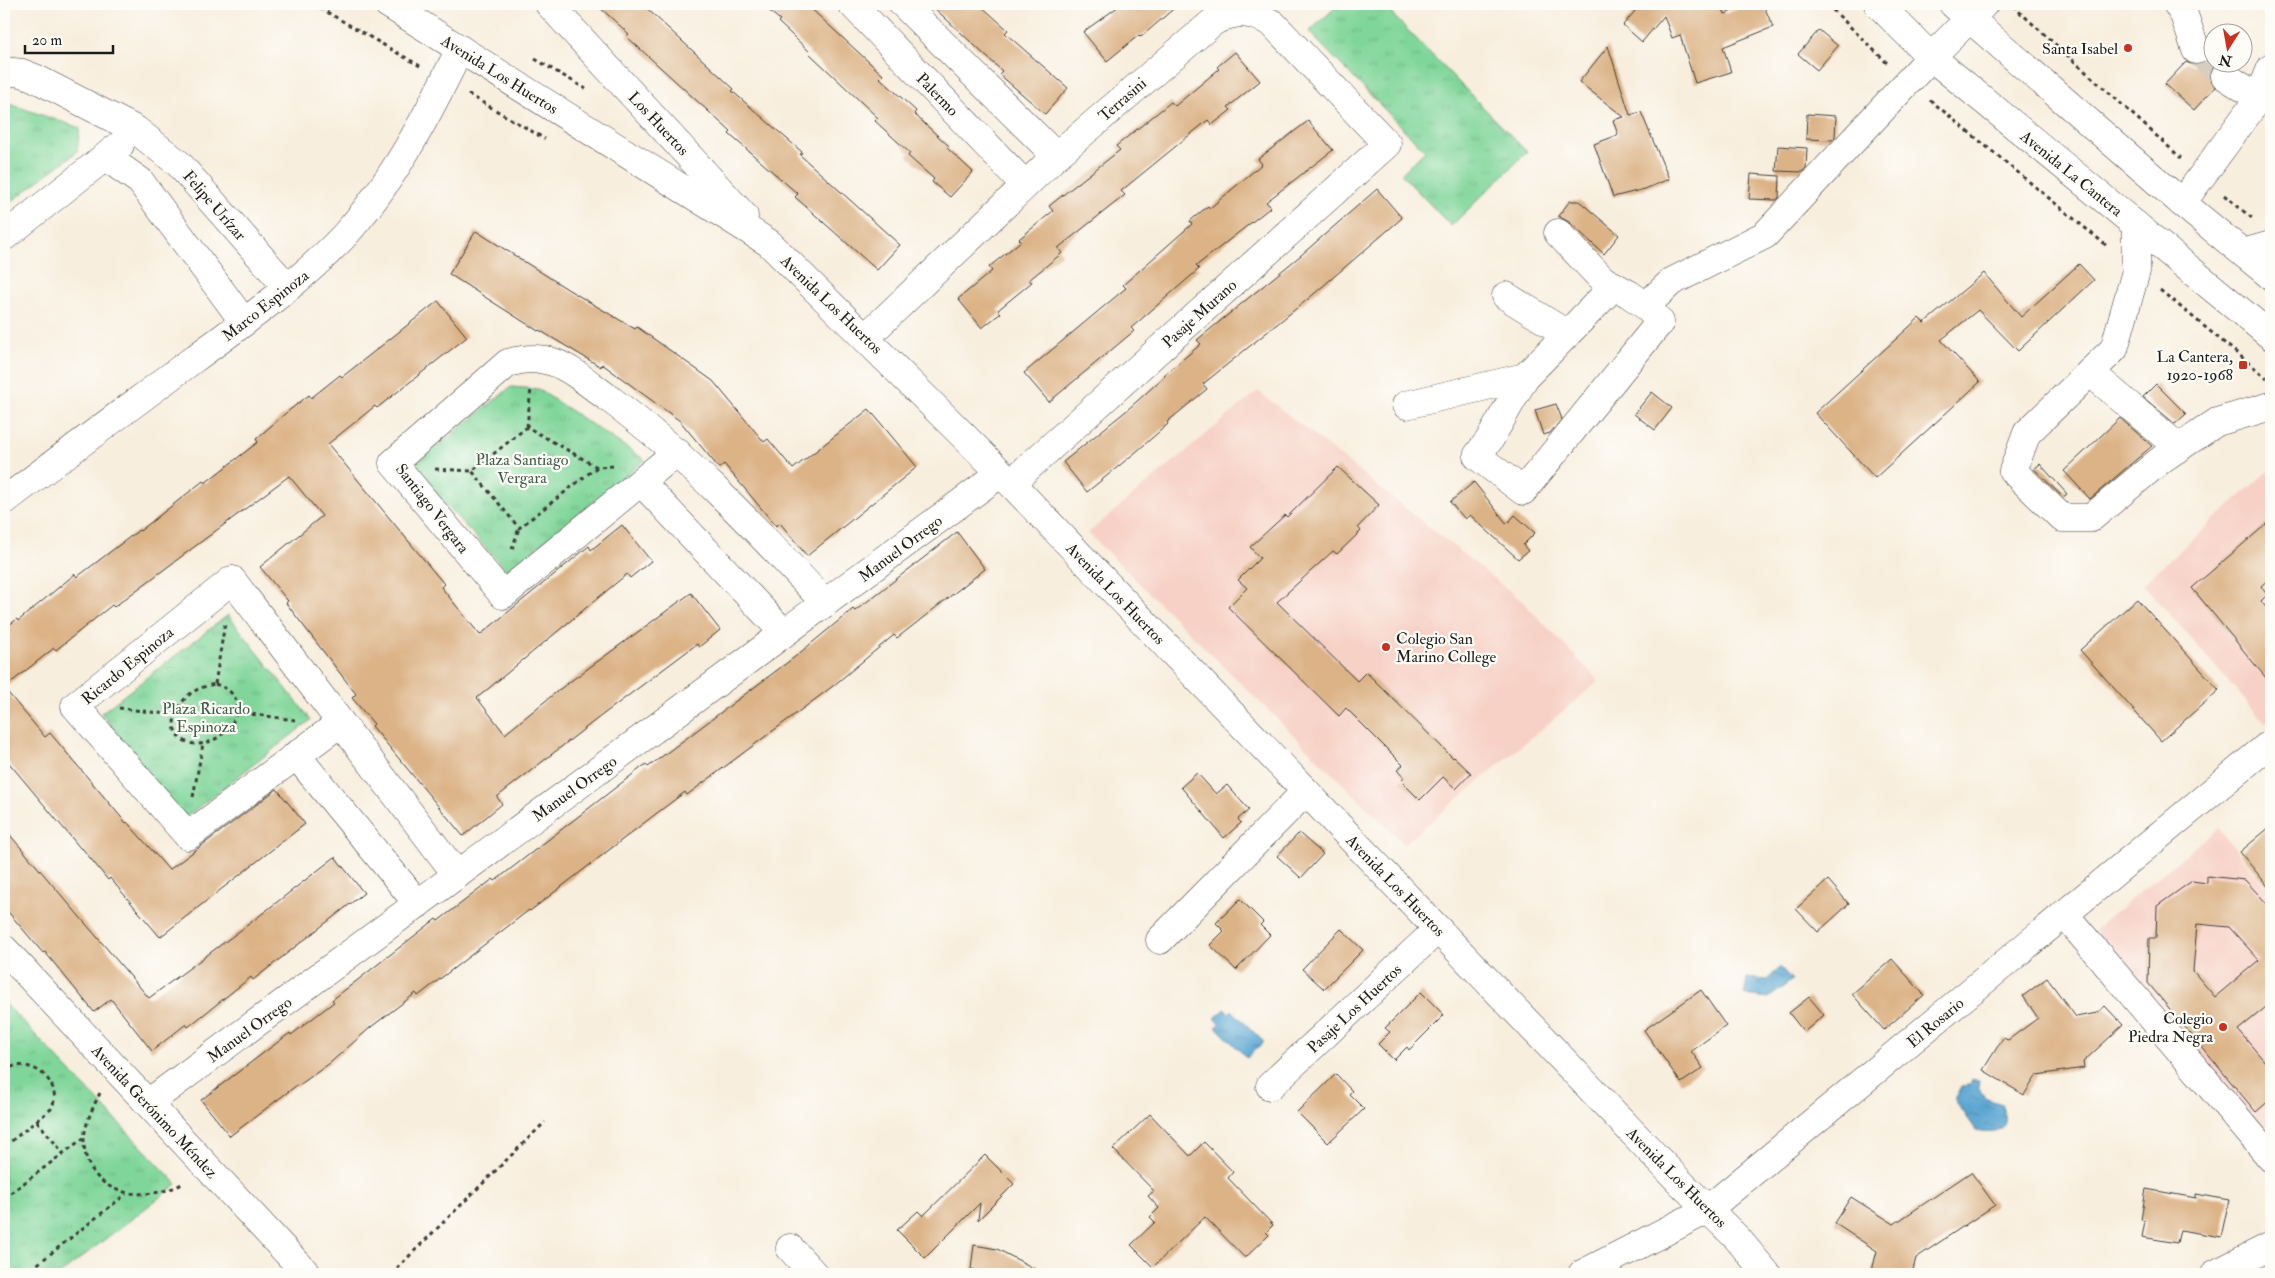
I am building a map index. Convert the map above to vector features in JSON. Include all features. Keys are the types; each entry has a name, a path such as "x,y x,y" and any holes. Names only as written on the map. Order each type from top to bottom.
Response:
{"main road":[{"name":"Avenida Los Huertos","path":"388,4 769,243 866,337 1006,478 1707,1210 1738,1238 1767,1274"},
{"name":"Los Huertos","path":"549,4 769,243"},
{"name":"Palermo","path":"852,4 1025,185"},
{"path":"903,4 1056,156"},
{"name":"Avenida La Cantera","path":"1878,4 1931,57 2271,336"},
{"path":"2177,4 2184,15 2196,50"},
{"path":"1646,306 1671,282 1765,235 1931,57 1969,9 2182,203 2271,276"},
{"name":"Terrasini","path":"866,337 1056,156 1213,22 1223,16 1247,13 1260,16 1273,24 1387,144"},
{"name":"Marco Espinoza","path":"4,501 244,322 309,270 336,243 374,199 421,127 460,48"},
{"path":"2182,203 2259,98 2271,68"},
{"name":"Felipe Urízar","path":"4,71 22,73 35,78 136,130 179,164 287,287"},
{"path":"2225,76 2259,98"},
{"path":"4,237 107,158 136,130"},
{"name":"Pasaje Murano","path":"1006,478 1387,144"},
{"path":"107,158 140,180 244,322"},
{"path":"2136,225 2136,271 2114,349 2027,432 2013,471 2062,518 2091,518 2162,459 2217,422 2271,406"},
{"path":"1558,233 1602,280 1614,286 1646,306 1660,322 1523,491 1477,456 1490,439 1525,377 1614,286"},
{"path":"2243,253 2271,245"},
{"path":"1506,296 1567,334"},
{"name":"Santiago Vergara","path":"677,452 642,483 503,595 393,463 508,363 535,359 552,362 567,369 639,420 677,452 742,515 825,604"},
{"path":"2090,372 2179,448"},
{"path":"1406,405 1525,377"},
{"name":"Manuel Orrego","path":"148,1103 784,633 1006,478"},
{"path":"642,483 784,633"},
{"path":"232,580 338,724 457,875"},
{"name":"Ricardo Espinoza","path":"186,833 75,706 232,580"},
{"path":"186,833 188,836 338,724"},
{"name":"El Rosario","path":"1582,1274 1707,1210 2271,743"},
{"path":"296,755 418,904"},
{"path":"1160,940 1306,791"},
{"path":"2064,914 2271,1158"},
{"name":"Pasaje Los Huertos","path":"1270,1086 1438,929"},
{"name":"Avenida Gerónimo Méndez","path":"4,949 307,1274"},
{"path":"2215,1274 2271,1246"},
{"path":"790,1248 814,1274"}],"path":[{"path":"1827,4 1908,82 2271,382"},
{"path":"2010,4 2257,223"},
{"path":"528,55 593,93"},
{"path":"527,428 597,467 519,528 472,471 527,428 535,359"},
{"path":"215,684 232,580"},
{"path":"215,684 228,688 235,696 238,706 236,712 226,731 213,741 197,745 186,742 178,736 174,727 175,714 190,694 202,686 215,684"},
{"path":"78,704 175,714"},
{"path":"236,712 338,724"},
{"path":"186,833 203,744"},
{"path":"4,1070 15,1064 23,1064 37,1070 50,1081 54,1091 55,1102 51,1109 4,1146"},
{"path":"120,1074 102,1089 90,1115 85,1137 84,1144 88,1163 104,1184 126,1194 153,1195 175,1188 209,1169"},
{"path":"37,1120 63,1153"},
{"path":"391,1274 545,1122"},
{"path":"4,1198 85,1137"},
{"path":"24,1274 126,1194"}],"shaded area":[{"name":"Colegio San Marino College","path":"1258,391 1522,601 1599,681 1404,844 1088,533"},
{"path":"2271,468 2271,719 2266,724 2143,584"},
{"name":"Colegio Piedra Negra","path":"2218,828 2271,893 2271,1125 2261,1133 2094,930"}],"green space":[{"path":"1339,4 1382,4 1527,152 1451,226 1401,174 1425,151 1309,32"},
{"path":"4,102 80,128 77,152 4,207"},
{"name":"Plaza Santiago Vergara","path":"511,387 538,389 645,460 507,571 411,467"},
{"name":"Plaza Ricardo Espinoza","path":"228,615 311,720 183,819 101,713"},
{"path":"4,1002 177,1184 60,1274 4,1274"}],"water":[{"path":"1780,967 1792,980 1769,998 1744,995 1747,978 1767,980"},
{"path":"1224,1009 1229,1013 1232,1010 1264,1042 1247,1058 1216,1027 1220,1024 1215,1018"},
{"path":"1972,1079 1979,1081 1978,1088 1987,1099 2002,1104 2005,1119 2001,1128 1991,1131 1976,1130 1955,1100 1962,1086 1970,1085"}],"building":[{"path":"596,4 642,4 734,89 732,91 802,152 800,155 900,245 877,270 795,197 798,194 729,134 731,132 626,36 629,34"},
{"path":"761,4 806,4 883,75 880,78 916,111 914,114 949,146 947,148 973,172 950,197 932,182 934,179 908,156 910,153 875,121 878,118 778,22 780,20"},
{"path":"930,4 979,4 1008,30 1005,33 1068,88 1045,114 999,74 1002,71"},
{"path":"1122,4 1179,4 1141,37 1139,35 1107,61 1083,32"},
{"path":"1641,4 1721,4 1725,14 1749,4 1763,4 1773,27 1723,47 1731,72 1695,83 1680,35 1672,38 1664,16 1642,42 1623,25"},
{"path":"1819,30 1838,46 1817,70 1798,54"},
{"path":"1608,46 1630,115 1641,112 1669,179 1645,189 1613,197 1594,144 1618,135 1613,120 1624,117 1579,82"},
{"path":"1235,52 1260,81 1228,107 1231,110 1212,125 1208,120 1121,191 1125,195 1058,248 1062,253 1029,280 1032,282 998,310 1001,313 982,328 958,299 992,271 989,267 1021,241 1019,239 1053,211 1049,206 1120,150 1116,146 1171,102 1175,106 1219,69 1217,67"},
{"path":"2186,62 2193,65 2202,65 2202,72 2210,72 2209,76 2215,87 2194,110 2165,84"},
{"path":"1807,114 1836,116 1835,137 1832,140 1806,139"},
{"path":"1308,121 1333,150 1266,202 1271,207 1196,266 1199,269 1131,328 1134,331 1049,402 1024,373 1126,288 1123,285 1192,224 1190,221 1208,206 1210,208 1262,164 1258,159"},
{"path":"1778,146 1807,148 1806,168 1802,172 1776,171"},
{"path":"1751,174 1780,176 1779,198 1776,200 1749,199"},
{"path":"1377,189 1402,218 1308,299 1203,384 1207,389 1167,422 1168,424 1136,452 1087,492 1063,462 1126,411 1164,375 1201,344 1197,340 1300,256"},
{"path":"1570,201 1579,201 1619,235 1604,254 1569,222 1558,216"},
{"path":"476,231 569,290 635,329 637,327 713,381 764,442 768,439 793,469 869,409 917,467 807,556 780,523 776,526 724,464 719,468 680,421 602,364 601,367 538,331 449,274"},
{"path":"2079,264 2094,280 2018,351 1978,310 1941,340 1980,382 1875,478 1815,413 1919,318 1924,323 1984,273 2021,317"},
{"path":"438,301 467,337 328,444 444,584 441,587 480,635 589,546 591,550 622,525 651,561 630,578 627,574 477,698 505,734 560,689 691,593 720,630 699,647 697,644 497,797 502,804 463,836 372,726 374,724 352,698 356,694 286,603 288,601 260,567 322,516 289,476 114,607 112,605 56,650 54,648 4,688 4,629 17,619 18,621 75,574 77,577 140,531 203,481 205,483 258,442 256,439 287,412 309,395 311,398 340,375 342,377"},
{"path":"2156,384 2186,414 2175,424 2143,397"},
{"path":"1652,392 1672,408 1655,430 1634,414"},
{"path":"1556,404 1562,419 1550,433 1543,435 1535,410"},
{"path":"2120,418 2152,446 2090,499 2064,471"},
{"path":"2040,464 2067,494 2063,497 2034,469"},
{"path":"1338,467 1379,505 1358,527 1361,531 1337,554 1333,551 1277,602 1357,681 1366,672 1453,758 1471,773 1456,789 1443,777 1420,800 1401,781 1404,778 1397,770 1403,765 1346,708 1339,716 1228,607 1247,588 1238,580 1260,558 1250,547 1285,515 1287,517"},
{"path":"1474,482 1507,524 1515,515 1535,533 1523,545 1528,551 1518,559 1470,515 1465,519 1450,502"},
{"path":"2271,520 2271,577 2261,586 2267,595 2261,601 2271,614 2271,684 2192,588"},
{"path":"957,532 985,569 897,638 894,635 833,686 687,795 685,792 418,996 416,993 371,1027 330,1063 297,1085 230,1136 201,1100 334,1002 332,1000 436,919 438,921 493,879 495,881 646,764 648,767 796,656 853,609 855,611"},
{"path":"2137,599 2219,690 2161,741 2080,650"},
{"path":"4,688 45,737 50,733 126,823 169,870 277,789 305,824 160,937 110,878 108,880 81,849 4,757"},
{"path":"1197,773 1216,794 1227,785 1249,810 1238,819 1241,823 1224,838 1181,787"},
{"path":"2271,826 2271,890 2240,852"},
{"path":"4,828 149,998 335,857 364,893 253,980 251,977 188,1027 186,1024 152,1051 111,999 94,1012 45,952 43,953 4,907"},
{"path":"1299,833 1323,854 1301,878 1277,856"},
{"path":"2207,876 2245,880 2271,908 2271,1003 2238,1030 2271,1069 2271,1099 2256,1112 2148,983 2149,938 2156,938 2157,906 2192,881 2207,883","holes":["2197,924 2229,927 2259,960 2215,997 2193,971"]},
{"path":"1828,880 1849,904 1818,932 1796,909"},
{"path":"1240,899 1263,922 1260,925 1270,935 1236,970 1210,945 1224,931 1216,923"},
{"path":"1341,929 1363,950 1324,989 1302,969"},
{"path":"1892,959 1924,995 1884,1030 1852,994"},
{"path":"2047,978 2076,1017 2097,1013 2105,1006 2123,1025 2083,1062 2084,1068 2037,1075 2024,1095 1983,1070 2003,1038 2008,1040 2038,1018 2023,996"},
{"path":"1701,990 1726,1026 1691,1051 1703,1068 1681,1083 1644,1030"},
{"path":"1421,992 1444,1015 1409,1050 1407,1047 1394,1060 1378,1044 1390,1032 1385,1028"},
{"path":"1809,997 1824,1015 1804,1032 1789,1013"},
{"path":"1336,1074 1352,1091 1349,1094 1364,1109 1328,1143 1297,1112"},
{"path":"1150,1114 1190,1156 1204,1142 1233,1172 1228,1178 1273,1225 1266,1232 1269,1235 1245,1258 1205,1217 1153,1267 1131,1245 1155,1222 1150,1217 1159,1208 1148,1196 1154,1191 1113,1149"},
{"path":"985,1155 1014,1184 978,1220 980,1203 925,1258 897,1230 918,1211 923,1216"},
{"path":"1971,1172 1995,1205 1916,1258 1912,1274 1871,1274 1877,1251 1834,1223 1851,1197 1894,1224"},
{"path":"2146,1189 2196,1198 2196,1194 2229,1200 2221,1237 2180,1230 2177,1243 2142,1237 2145,1221 2141,1220"},
{"path":"974,1245 997,1249 1045,1274 986,1274 971,1269"}],"tunnel":[{"path":"2196,50 2225,76"}],"place":[{"name":"Santa Isabel","path":"2128,48"},
{"name":"La Cantera, 1920-1968","path":"2243,365"},
{"name":"Colegio San Marino College","path":"1386,647"},
{"name":"Colegio Piedra Negra","path":"2223,1027"}]}
